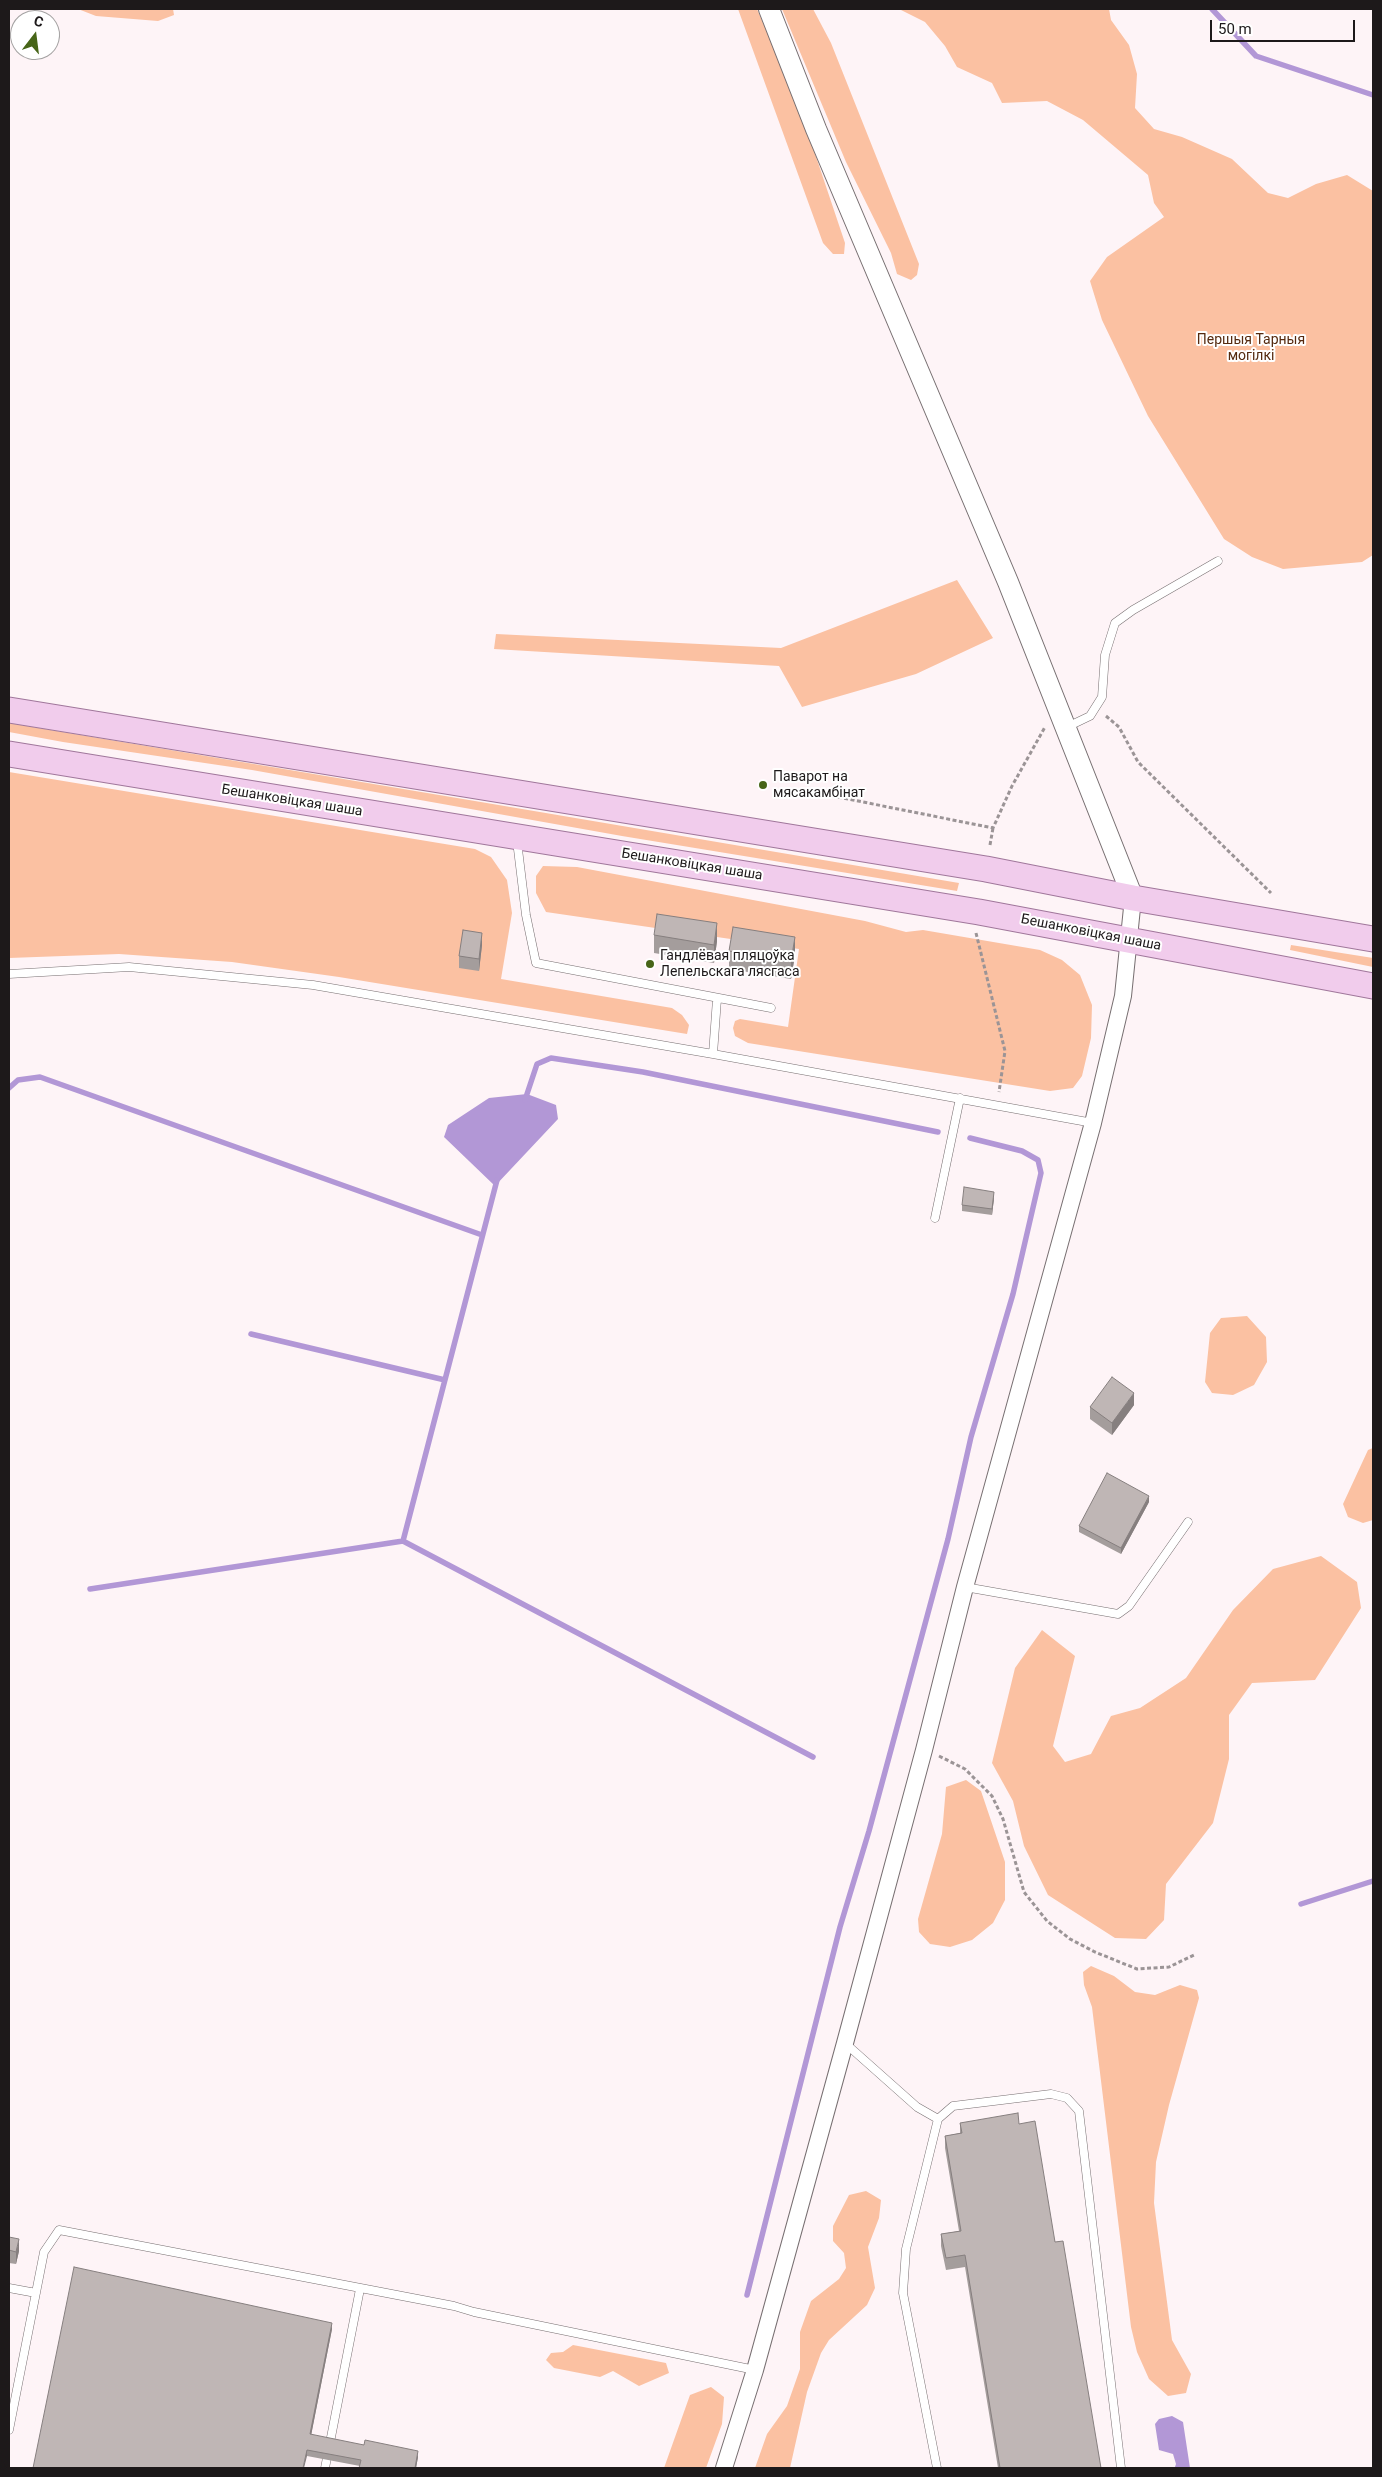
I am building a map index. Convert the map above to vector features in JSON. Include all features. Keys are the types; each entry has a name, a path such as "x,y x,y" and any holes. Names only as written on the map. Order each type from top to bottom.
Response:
{"main road":[{"path":"9,710 928,860 1133,898 1373,939"},
{"name":"Бешанковіцкая шаша","path":"9,754 517,838 820,885 1373,986"}],"street":[{"path":"724,2468 755,2370 845,2043 924,1750 964,1587 1093,1123 1123,996 1133,898 1008,582 816,129 769,9"}],"lane":[{"path":"1065,728 1090,716 1102,697 1105,655 1115,623 1133,610 1218,561"},
{"path":"517,838 526,915 536,963 771,1008"},
{"path":"9,974 129,967 313,985 713,1054 1093,1123"},
{"path":"713,1054 717,999"},
{"path":"935,1218 960,1098"},
{"path":"964,1587 1118,1614 1130,1606 1188,1522"},
{"path":"845,2043 917,2106 938,2119"},
{"path":"937,2468 903,2293 906,2249 938,2119 953,2106 1051,2094 1068,2098 1079,2112 1121,2468"},
{"path":"9,2430 44,2252 59,2230 454,2306 474,2312 755,2370"},
{"path":"9,2288 36,2293"},
{"path":"324,2468 360,2289"}],"path":[{"path":"990,845 993,828 1012,786 1056,706"},
{"path":"1095,708 1119,726 1138,762 1271,893"},
{"path":"773,794 828,795 993,828"},
{"path":"976,933 1005,1051 997,1105"},
{"path":"924,1750 965,1768 992,1796 1003,1819 1024,1892 1047,1921 1070,1939 1137,1969 1169,1967 1194,1955"}],"green space":[{"path":"78,9 173,9 174,15 158,21 96,16"},
{"path":"738,9 757,9 798,103 845,243 844,254 833,254 823,243"},
{"path":"782,9 813,9 831,43 919,264 917,275 911,280 897,274 891,253 846,162"},
{"name":"Першыя Тарныя могілкі","path":"899,9 1109,9 1111,20 1129,45 1137,74 1135,108 1154,129 1182,137 1232,159 1268,193 1288,198 1316,184 1347,175 1373,191 1373,555 1362,562 1283,569 1252,557 1224,539 1148,416 1102,320 1090,281 1107,257 1164,217 1154,203 1148,175 1083,120 1047,101 1002,103 992,83 957,67 945,46 925,22"},
{"path":"957,580 993,638 916,674 802,707 779,666 494,649 496,634 781,648"},
{"path":"9,723 959,883 957,891 622,836 252,770 63,742 9,732"},
{"path":"9,772 475,849 491,857 507,880 512,913 501,979 672,1008 682,1015 689,1025 687,1034 339,977 232,962 119,954 9,958"},
{"path":"543,866 577,867 865,921 906,932 923,930 1040,950 1062,960 1080,975 1092,1005 1091,1038 1082,1076 1073,1088 1050,1091 748,1043 735,1036 733,1028 735,1021 740,1019 788,1027 799,949 546,912 536,893 536,876"},
{"path":"1291,945 1373,958 1373,967 1290,950"},
{"path":"1247,1316 1266,1337 1267,1362 1254,1385 1233,1395 1212,1393 1205,1382 1210,1333 1221,1318"},
{"path":"1373,1448 1373,1520 1363,1523 1348,1517 1343,1504 1368,1450"},
{"path":"1321,1556 1357,1582 1361,1608 1315,1680 1252,1683 1229,1715 1229,1759 1213,1823 1166,1884 1164,1920 1146,1939 1115,1938 1048,1895 1024,1846 1013,1801 992,1763 1015,1668 1042,1630 1075,1656 1053,1746 1065,1762 1091,1754 1111,1716 1140,1708 1186,1678 1233,1610 1273,1569"},
{"path":"966,1780 981,1791 1005,1862 1005,1900 993,1923 972,1940 950,1947 930,1944 919,1932 918,1919 942,1834 946,1787"},
{"path":"1091,1966 1114,1976 1135,1992 1155,1995 1180,1985 1197,1990 1199,1998 1169,2105 1156,2162 1154,2203 1172,2340 1191,2374 1186,2393 1168,2396 1149,2379 1137,2352 1131,2327 1092,2007 1084,1985 1083,1972"},
{"path":"866,2191 881,2200 879,2218 868,2247 875,2288 867,2305 829,2340 821,2353 807,2392 790,2468 755,2468 767,2434 787,2406 800,2369 800,2332 811,2301 839,2279 846,2268 844,2253 833,2241 833,2226 849,2195"},
{"path":"573,2345 666,2363 669,2373 639,2386 613,2371 600,2377 554,2368 546,2360 551,2353 563,2352"},
{"path":"711,2387 724,2397 722,2424 706,2468 664,2468 690,2395"}],"shaded area":[{"path":"527,1094 556,1105 558,1119 495,1186 444,1137 448,1125 489,1098"},
{"path":"1172,2416 1183,2422 1190,2468 1169,2468 1175,2467 1176,2464 1173,2454 1159,2450 1155,2424 1159,2419"}],"building":[{"path":"657,914 717,923 714,945 654,935"},
{"path":"733,927 795,937 791,961 729,951"},
{"path":"463,930 482,933 479,959 459,956"},
{"path":"964,1187 994,1192 992,1209 962,1205"},
{"path":"1112,1377 1134,1393 1112,1423 1090,1407"},
{"path":"1107,1473 1149,1496 1121,1548 1079,1526"},
{"path":"1018,2113 1019,2124 1035,2121 1055,2242 1063,2241 1101,2468 1000,2468 965,2255 946,2258 941,2234 961,2231 945,2136 962,2133 960,2123"},
{"path":"9,2237 19,2239 16,2252 9,2250"},
{"path":"74,2267 332,2323 310,2434 364,2445 365,2440 418,2451 415,2468 359,2468 361,2460 307,2450 303,2468 33,2468"}],"waterway":[{"path":"1212,9 1256,56 1373,95"},
{"path":"525,1100 537,1064 551,1058 643,1072 938,1132"},
{"path":"9,1088 18,1080 40,1077 482,1235"},
{"path":"747,2295 840,1927 869,1831 948,1539 971,1437 1013,1294 1041,1173 1038,1160 1022,1151 970,1138"},
{"path":"90,1589 403,1541 497,1180"},
{"path":"251,1334 445,1380"},
{"path":"403,1541 813,1757"},
{"path":"1301,1904 1373,1881"}],"place":[{"name":"Паварот на мясакамбінат","path":"763,785"},
{"name":"Гандлёвая пляцоўка Лепельскага лясгаса","path":"650,964"}]}
